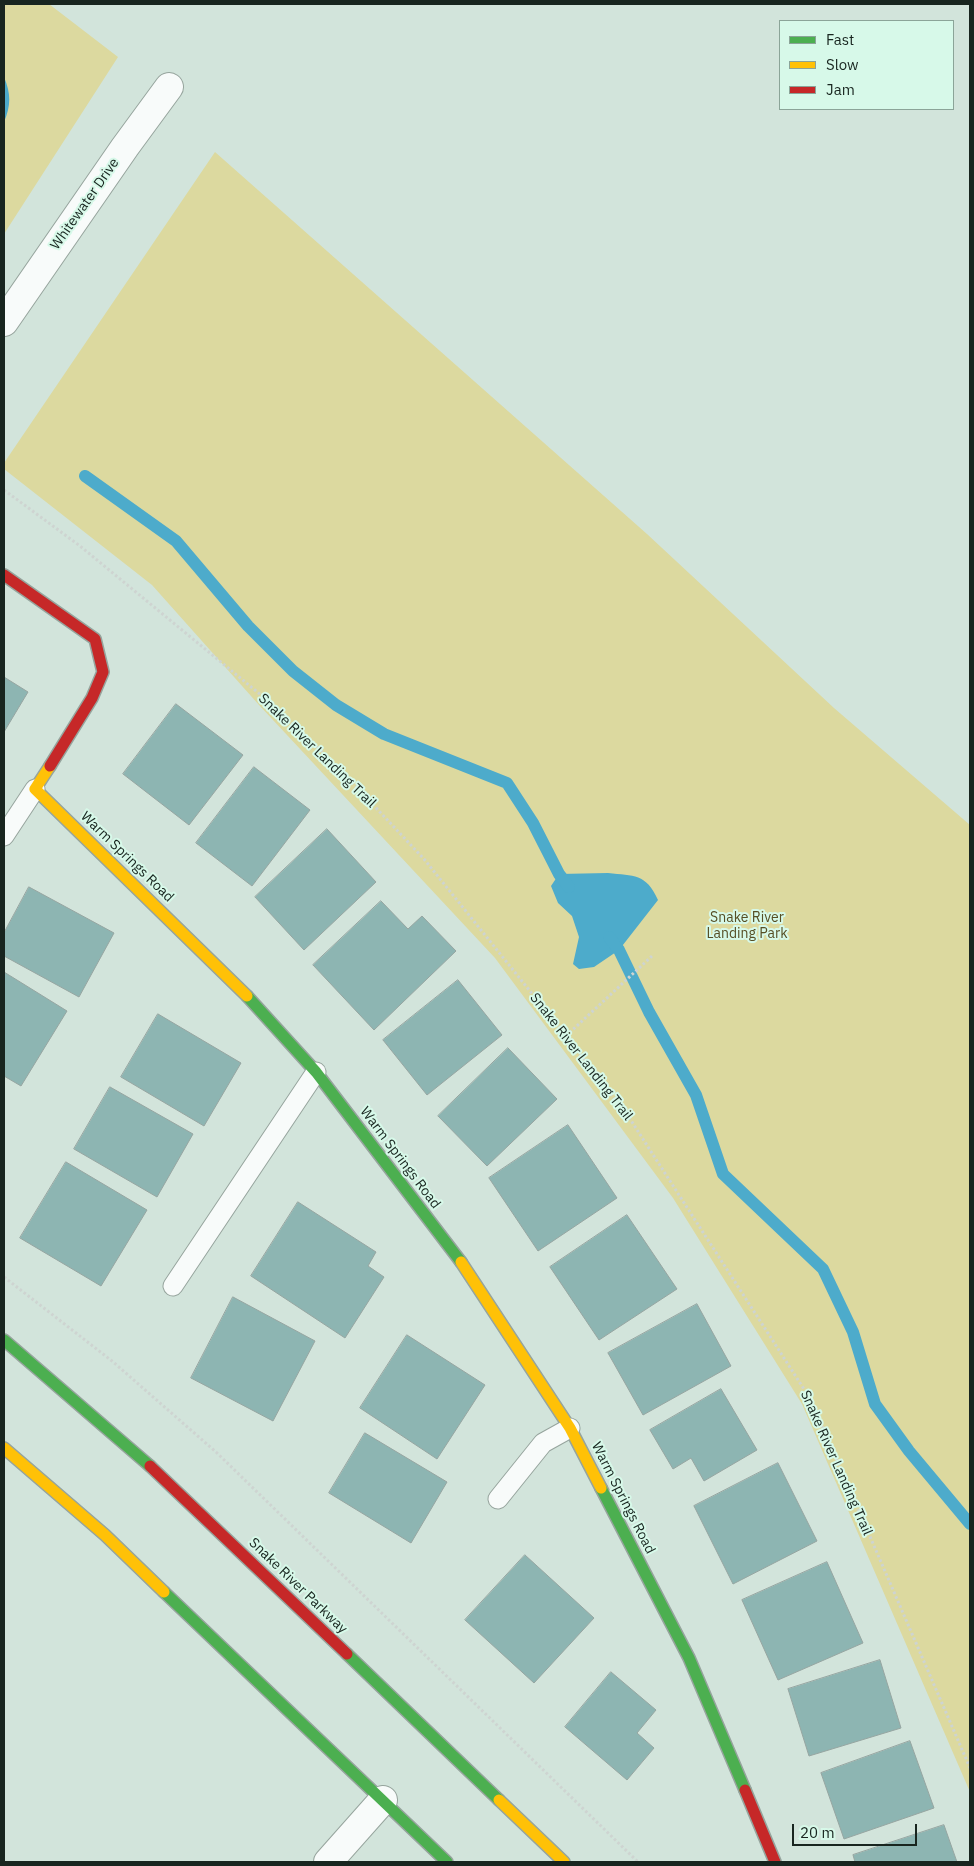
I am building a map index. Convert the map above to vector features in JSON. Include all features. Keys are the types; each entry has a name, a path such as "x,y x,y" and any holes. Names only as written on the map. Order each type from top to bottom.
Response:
{"street":[{"name":"Whitewater Drive","path":"4,322 125,147 169,87"},
{"path":"4,575 95,639 103,672 92,698 35,789"},
{"name":"Warm Springs Road","path":"35,789 235,983 316,1072 467,1270 570,1428 689,1658 775,1862"},
{"name":"Snake River Parkway","path":"4,1340 147,1462 564,1862"},
{"path":"4,1448 105,1535 447,1862"},
{"path":"328,1862 383,1800"}],"lane":[{"path":"4,836 35,789"},
{"path":"173,1286 316,1072"},
{"path":"498,1499 543,1443 570,1428"}],"path":[{"name":"Snake River Landing Trail","path":"4,490 80,546 252,688 333,762 424,859 566,1036 632,1122 810,1400 970,1768"},
{"path":"566,1036 652,956"},
{"path":"4,1277 112,1360 216,1452 638,1862"}],"green space":[{"path":"4,4 49,4 118,57 4,234"},
{"name":"Snake River Landing Park","path":"215,152 647,534 834,708 970,825 970,1792 802,1404 673,1198 495,958 259,705 152,585 4,469 4,463"}],"water":[{"path":"4,77 9,100 4,122"},
{"path":"608,873 632,876 644,880 658,900 619,950 594,967 579,969 573,964 579,937 572,916 558,903 551,886 559,874"}],"building":[{"path":"4,677 28,692 4,732"},
{"path":"176,704 243,755 189,825 123,774"},
{"path":"254,767 310,810 252,886 196,843"},
{"path":"327,829 376,882 304,950 255,897"},
{"path":"29,887 114,933 79,997 4,956 4,933"},
{"path":"381,901 408,929 422,916 456,951 374,1030 313,965"},
{"path":"4,972 67,1011 21,1086 4,1076"},
{"path":"458,980 502,1035 427,1095 383,1040"},
{"path":"158,1014 241,1063 204,1126 121,1077"},
{"path":"508,1048 557,1099 487,1166 438,1116"},
{"path":"110,1087 193,1134 157,1197 74,1149"},
{"path":"568,1125 617,1198 538,1251 489,1178"},
{"path":"66,1162 147,1210 101,1286 20,1238"},
{"path":"298,1202 376,1252 368,1266 384,1277 345,1338 251,1276"},
{"path":"627,1215 677,1289 599,1340 550,1267"},
{"path":"233,1297 315,1341 273,1421 191,1378"},
{"path":"697,1304 731,1366 643,1415 608,1353"},
{"path":"407,1335 485,1385 437,1459 360,1408"},
{"path":"721,1389 757,1450 704,1481 691,1458 673,1469 650,1430"},
{"path":"365,1433 447,1482 411,1543 329,1493"},
{"path":"778,1463 817,1541 733,1584 694,1506"},
{"path":"525,1555 594,1618 534,1683 465,1620"},
{"path":"827,1562 863,1643 778,1680 742,1600"},
{"path":"880,1660 901,1728 809,1756 788,1689"},
{"path":"611,1672 656,1710 637,1733 654,1748 627,1780 565,1727"},
{"path":"910,1741 934,1808 844,1839 821,1773"},
{"path":"944,1825 957,1862 855,1862 853,1855"}],"waterway":[{"path":"85,476 176,541 248,626 293,671 336,705 384,734 507,783 533,823 559,874 569,887"},
{"path":"609,937 619,950 649,1012 696,1095 723,1174 823,1269 853,1332 875,1404 909,1451 970,1524"}],"traffic: fast":[{"path":"247,996 316,1072 461,1262"},
{"path":"4,1340 150,1466"},
{"path":"601,1488 689,1658 745,1790"},
{"path":"164,1592 447,1862"},
{"path":"347,1654 499,1800"}],"traffic: slow":[{"path":"50,766 35,789 247,996"},
{"path":"461,1262 570,1428 601,1488"},
{"path":"4,1448 105,1535 164,1592"},
{"path":"499,1800 564,1862"}],"traffic: jam":[{"path":"4,575 95,639 103,672 92,698 50,766"},
{"path":"150,1466 347,1654"},
{"path":"745,1790 775,1862"}]}
